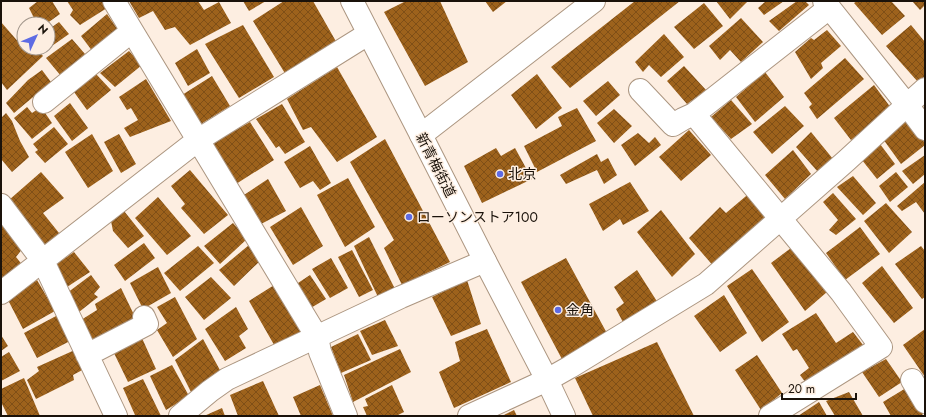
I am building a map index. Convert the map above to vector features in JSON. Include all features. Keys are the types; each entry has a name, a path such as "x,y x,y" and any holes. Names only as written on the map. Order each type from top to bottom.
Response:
{"street":[{"path":"114,1 317,337 320,352 346,416"},
{"name":"新青梅街道","path":"352,1 547,380 564,416"},
{"path":"421,135 594,1"},
{"path":"640,90 673,125 694,114 827,4 925,129"},
{"path":"44,102 132,31"},
{"path":"1,293 198,140 368,34"},
{"path":"469,416 547,380 706,284 846,161 925,89"},
{"path":"694,114 840,292 882,346 770,416"},
{"path":"1,204 43,261 116,416"},
{"path":"180,416 227,379 401,297 485,261"},
{"path":"87,355 147,324 144,317"},
{"path":"912,380 925,402"}],"building":[{"path":"38,1 52,1 60,14 56,17 33,16 29,8"},
{"path":"67,1 104,1 107,8 80,25 70,15 73,10"},
{"path":"129,1 198,1 204,10 219,2 231,23 190,45 175,27 165,30 153,11 139,18"},
{"path":"243,1 266,1 249,11"},
{"path":"284,1 313,1 338,45 286,75 253,21"},
{"path":"406,1 440,1 468,62 425,86 384,12"},
{"path":"485,1 507,1 493,12"},
{"path":"635,1 680,1 570,88 551,67"},
{"path":"716,1 748,1 730,19"},
{"path":"766,1 784,1 764,15 758,8"},
{"path":"797,1 805,1 809,5 779,31 769,21"},
{"path":"857,1 891,1 905,16 882,35 854,3"},
{"path":"912,1 925,1 925,5 920,10"},
{"path":"704,3 723,26 694,49 674,27"},
{"path":"107,14 118,30 93,52 81,36"},
{"path":"741,18 763,42 741,62 730,50 720,60 709,46"},
{"path":"1,22 16,39 16,56 43,56 7,90 1,82"},
{"path":"59,22 69,34 56,43 56,24"},
{"path":"243,25 274,77 239,98 205,44"},
{"path":"911,25 925,42 925,76 918,82 886,46"},
{"path":"827,30 841,46 821,63 823,68 811,79 795,52 811,38 814,40"},
{"path":"664,34 684,57 661,77 649,65 643,72 635,62"},
{"path":"72,39 85,54 61,76 46,58 49,56 56,56 56,51"},
{"path":"197,49 210,73 188,86 175,63"},
{"path":"129,51 142,65 115,87 100,73"},
{"path":"845,58 864,79 817,119 809,107 812,104 804,93"},
{"path":"684,66 706,90 687,104 667,81"},
{"path":"337,67 377,137 337,162 311,127 303,130 287,99"},
{"path":"42,70 51,82 14,113 6,103 28,80"},
{"path":"765,72 784,97 755,122 736,97"},
{"path":"96,74 111,90 87,110 74,92"},
{"path":"537,74 562,108 536,129 511,95"},
{"path":"212,76 230,106 201,124 182,95"},
{"path":"146,79 171,121 130,137 124,128 138,120 131,108 127,110 119,97"},
{"path":"608,81 620,95 596,116 583,101"},
{"path":"874,85 891,108 851,140 834,118"},
{"path":"731,100 752,124 731,139 711,117"},
{"path":"70,103 88,128 72,141 54,116"},
{"path":"282,104 305,142 285,154 279,146 276,148 256,119"},
{"path":"785,106 804,126 772,154 753,132"},
{"path":"27,107 32,113 41,107 52,123 32,139 14,118"},
{"path":"577,108 596,141 537,172 524,146 562,126 558,117"},
{"path":"614,109 632,126 614,143 597,123"},
{"path":"6,113 12,121 20,141 29,157 12,172 1,159 1,118"},
{"path":"906,120 925,143 925,145 901,164 883,139"},
{"path":"250,122 274,160 236,184 211,144"},
{"path":"54,127 68,144 45,163 35,152 38,150 33,144"},
{"path":"689,130 711,155 681,181 659,157"},
{"path":"811,132 833,159 818,172 796,147"},
{"path":"638,133 649,143 655,137 661,145 635,166 621,145"},
{"path":"92,134 113,171 88,188 65,152"},
{"path":"119,134 136,164 121,173 104,142"},
{"path":"385,139 450,262 402,285 384,248 394,240 350,162"},
{"path":"880,144 895,164 877,179 862,160"},
{"path":"310,146 331,183 320,190 313,181 300,188 284,162"},
{"path":"496,148 501,156 515,148 532,179 482,203 464,166"},
{"path":"793,150 811,174 785,199 765,175"},
{"path":"597,154 601,162 608,158 617,175 604,184 597,170 566,184 560,175"},
{"path":"925,155 925,174 913,184 902,171"},
{"path":"190,170 228,215 204,234 181,208 185,204 171,186"},
{"path":"41,172 64,198 43,213 59,233 43,248 9,200"},
{"path":"896,172 908,187 890,202 879,186"},
{"path":"853,176 876,203 863,215 837,187"},
{"path":"348,178 375,227 345,247 317,195"},
{"path":"268,179 286,211 261,224 244,195"},
{"path":"630,182 649,211 623,225 620,219 603,231 589,204"},
{"path":"925,182 925,214 916,202 902,211 897,206"},
{"path":"752,191 773,216 716,269 689,238 720,207 726,213"},
{"path":"833,193 856,219 836,235 829,230 838,220 823,202"},
{"path":"158,197 191,236 167,255 135,218"},
{"path":"886,203 912,232 889,253 864,221"},
{"path":"301,207 323,246 293,265 270,227"},
{"path":"661,210 695,254 672,277 637,232"},
{"path":"124,211 144,236 128,248 113,231 111,221"},
{"path":"1,217 23,248 16,257 24,267 1,284"},
{"path":"233,223 247,239 220,264 204,246"},
{"path":"860,227 880,254 845,280 826,253"},
{"path":"369,237 395,289 378,297 354,246"},
{"path":"144,243 155,258 125,281 114,265"},
{"path":"249,245 261,260 234,286 219,270"},
{"path":"198,246 214,263 180,291 164,273"},
{"path":"921,246 925,251 925,297 922,299 895,264"},
{"path":"791,248 827,292 805,311 771,263"},
{"path":"352,250 373,290 359,297 338,257"},
{"path":"74,252 90,272 67,287 55,265"},
{"path":"331,258 348,288 330,298 312,269"},
{"path":"566,258 609,337 564,363 521,282"},
{"path":"882,266 913,308 894,323 862,283"},
{"path":"158,267 171,293 143,309 130,283"},
{"path":"752,269 789,322 762,342 727,286"},
{"path":"637,270 658,303 625,326 616,309 624,303 614,287"},
{"path":"91,275 100,287 94,294 98,297 79,312 67,293"},
{"path":"310,275 326,299 309,309 295,285"},
{"path":"211,277 231,298 204,320 185,297"},
{"path":"37,280 55,311 23,329 8,300"},
{"path":"467,280 481,324 451,336 432,297"},
{"path":"279,282 309,333 277,350 249,301"},
{"path":"121,288 138,323 93,346 81,320 97,310 95,304"},
{"path":"724,295 747,333 720,352 694,316"},
{"path":"175,297 197,339 173,357 157,330 167,323 157,307"},
{"path":"236,307 248,329 239,336 246,348 225,361 205,329"},
{"path":"816,313 836,343 853,332 863,345 806,383 800,375 809,368 797,349 793,351 782,334"},
{"path":"58,315 72,340 37,358 24,333"},
{"path":"385,320 398,346 372,355 360,331"},
{"path":"487,329 511,382 454,408 439,372 460,361 455,342"},
{"path":"925,329 925,377 903,345"},
{"path":"358,334 371,360 341,373 331,347"},
{"path":"1,335 8,346 1,351"},
{"path":"141,336 156,369 128,382 113,351"},
{"path":"203,339 221,372 192,394 175,360"},
{"path":"657,342 694,416 593,416 575,378"},
{"path":"77,349 86,368 73,375 74,380 36,399 27,380 39,371 37,367"},
{"path":"400,349 411,372 353,402 344,375"},
{"path":"9,352 20,371 1,381 1,357"},
{"path":"757,355 782,393 761,410 735,370"},
{"path":"886,359 902,382 879,397 862,372"},
{"path":"172,365 189,396 166,410 150,376"},
{"path":"24,378 40,416 8,416 1,402 1,389"},
{"path":"143,379 161,416 132,416 135,415 123,388"},
{"path":"263,381 279,416 238,416 230,395"},
{"path":"320,385 333,416 301,416 293,397"},
{"path":"392,385 404,412 396,416 367,416 363,407 368,406 365,399"},
{"path":"906,388 923,414 921,416 891,416 883,402"},
{"path":"849,392 863,416 835,416 826,401"},
{"path":"819,402 827,416 798,416"},
{"path":"222,408 225,416 204,416"},
{"path":"514,410 517,416 502,416"}],"place":[{"name":"北京","path":"500,174"},
{"name":"ローソンストア100","path":"409,217"},
{"name":"金角","path":"558,310"}]}
